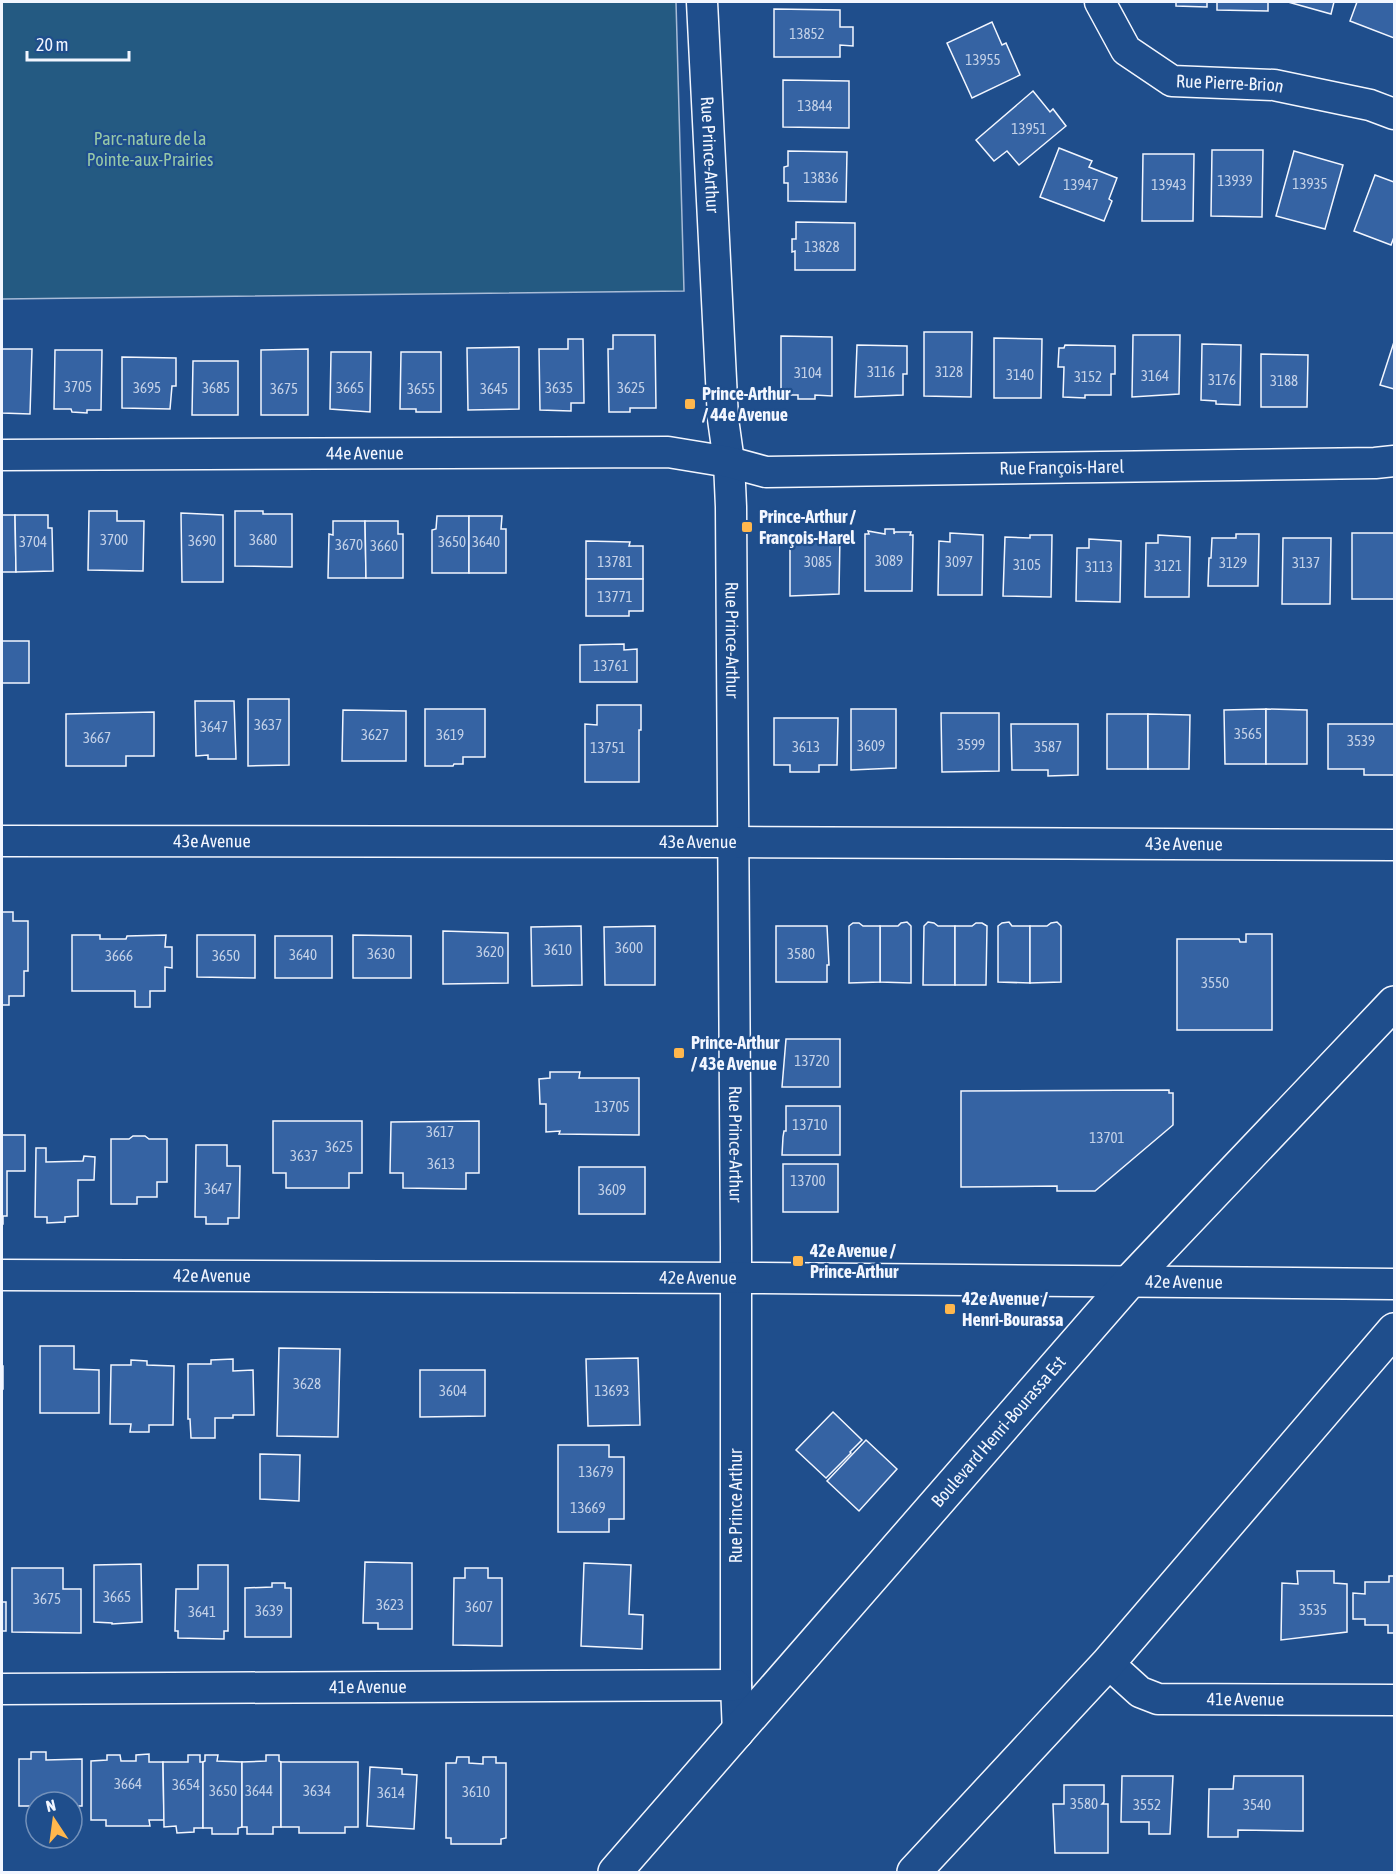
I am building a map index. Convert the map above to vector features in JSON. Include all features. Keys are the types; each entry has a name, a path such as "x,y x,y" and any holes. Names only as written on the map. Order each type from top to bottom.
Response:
{"main road":[{"name":"Boulevard Henri-Bourassa Est","path":"615,1872 1129,1282 1395,1003"},
{"path":"914,1872 1108,1663 1395,1330"}],"street":[{"name":"Rue Prince-Arthur","path":"702,2 723,419 729,462 731,507 736,1279"},
{"name":"Rue Pierre-Brion","path":"1100,2 1126,50 1172,81 1274,86 1370,105 1395,114"},
{"name":"44e Avenue","path":"2,455 668,452 729,462"},
{"name":"Rue François-Harel","path":"729,462 766,472 1395,461"},
{"name":"43e Avenue","path":"2,841 1395,845"},
{"name":"42e Avenue","path":"2,1275 1395,1284"},
{"name":"Rue Prince Arthur","path":"736,1279 738,1732"},
{"name":"41e Avenue","path":"1108,1663 1140,1692 1158,1699 1395,1700"},
{"name":"41e Avenue","path":"2,1689 736,1685"}],"green space":[{"name":"Parc-nature de la Pointe-aux-Prairies","path":"2,2 676,2 684,291 2,299"}],"building":[{"path":"1176,2 1207,2 1207,7 1176,6"},
{"path":"1217,2 1268,2 1268,11 1217,10"},
{"path":"1288,2 1334,2 1331,14"},
{"path":"1357,2 1394,2 1394,38 1350,21"},
{"path":"774,9 840,10 840,27 853,27 853,46 840,45 840,57 774,57"},
{"path":"992,22 1002,45 1006,43 1020,75 972,98 947,43"},
{"path":"783,80 849,81 849,128 783,127"},
{"path":"1033,91 1050,112 1053,109 1066,126 1019,165 1007,151 994,161 976,140"},
{"path":"1059,148 1092,161 1089,167 1117,178 1109,199 1112,201 1104,221 1040,197"},
{"path":"1212,150 1263,150 1262,217 1211,216"},
{"path":"788,151 847,152 846,202 788,201 788,183 784,183 784,167 788,166"},
{"path":"1294,151 1343,165 1325,229 1276,216"},
{"path":"1143,154 1194,154 1193,221 1142,221"},
{"path":"1375,175 1394,182 1394,237 1391,245 1354,231"},
{"path":"796,222 855,223 855,270 795,270 795,251 792,252 792,239 796,239"},
{"path":"924,332 972,332 971,397 924,396"},
{"path":"613,335 655,335 656,408 630,408 630,412 609,412 608,349 613,349"},
{"path":"1133,335 1180,335 1179,394 1132,397"},
{"path":"781,336 832,337 832,396 815,395 815,399 798,399 798,395 781,395"},
{"path":"994,338 1042,339 1041,398 994,398"},
{"path":"568,339 583,339 584,403 571,403 571,411 540,410 539,349 568,349"},
{"path":"1394,342 1394,389 1380,385"},
{"path":"1202,344 1241,345 1240,405 1216,404 1216,401 1201,400"},
{"path":"857,345 907,346 907,374 903,374 903,395 855,397"},
{"path":"1065,345 1115,346 1115,374 1111,374 1111,395 1085,395 1085,398 1063,397 1064,367 1058,367 1059,348 1064,348"},
{"path":"519,347 519,409 468,410 467,348"},
{"path":"2,349 32,349 30,414 2,413"},
{"path":"308,349 308,415 261,415 261,350"},
{"path":"55,350 102,350 101,410 87,410 87,413 72,412 71,409 54,409"},
{"path":"331,352 371,352 370,412 330,409"},
{"path":"401,352 441,352 441,412 416,412 416,409 400,409"},
{"path":"1261,354 1308,355 1307,407 1261,407"},
{"path":"122,357 176,358 176,386 172,386 170,409 122,408"},
{"path":"193,361 238,361 238,415 192,415"},
{"path":"89,511 117,511 117,521 144,521 143,571 88,570"},
{"path":"235,511 292,514 292,567 235,566"},
{"path":"181,513 223,515 223,582 182,582"},
{"path":"2,515 15,515 16,572 2,572"},
{"path":"15,515 48,515 48,528 52,528 53,571 16,572"},
{"path":"437,516 469,516 469,573 432,573 432,530 436,529"},
{"path":"469,516 502,516 501,529 506,529 506,573 469,573"},
{"path":"333,521 365,521 366,578 328,578 329,534 333,535"},
{"path":"365,521 398,521 398,534 403,534 403,578 366,578"},
{"path":"885,529 894,529 894,534 895,532 911,532 910,535 913,535 912,591 865,591 865,534 869,534 868,531 885,534"},
{"path":"950,533 983,535 982,595 938,595 939,541 950,542"},
{"path":"1352,533 1394,533 1394,599 1352,599"},
{"path":"820,534 840,534 839,594 790,596 790,537 820,537"},
{"path":"1236,534 1259,534 1258,586 1208,586 1212,538 1236,538"},
{"path":"1030,535 1052,535 1051,597 1003,596 1005,537 1030,538"},
{"path":"1158,535 1190,537 1189,597 1145,597 1146,543 1158,543"},
{"path":"1283,538 1331,538 1330,604 1282,604"},
{"path":"1089,539 1121,541 1120,602 1076,601 1077,548 1089,548"},
{"path":"586,541 630,542 629,546 643,546 643,579 586,579"},
{"path":"586,579 643,579 643,611 629,611 629,616 586,616"},
{"path":"2,641 29,641 29,683 2,683"},
{"path":"624,644 624,650 637,649 637,682 580,682 580,645"},
{"path":"248,699 289,699 289,765 248,766"},
{"path":"195,701 234,701 236,759 208,759 208,755 196,756"},
{"path":"597,705 641,705 639,782 585,782 585,724 597,725"},
{"path":"425,709 485,709 485,757 463,757 463,764 453,766 425,766"},
{"path":"851,709 896,709 896,768 851,770"},
{"path":"1266,709 1266,764 1225,764 1224,710"},
{"path":"1266,709 1307,710 1307,764 1266,764"},
{"path":"343,710 406,711 406,761 342,761"},
{"path":"154,712 154,756 126,756 126,766 66,766 66,714"},
{"path":"941,713 999,713 999,771 942,772"},
{"path":"1107,714 1148,714 1148,769 1107,769"},
{"path":"1148,714 1190,715 1189,769 1148,769"},
{"path":"774,718 838,718 837,765 819,765 819,772 790,772 790,765 774,765"},
{"path":"1011,724 1078,724 1078,775 1048,776 1048,770 1012,770"},
{"path":"1328,724 1394,724 1394,775 1364,775 1364,769 1328,769"},
{"path":"2,912 13,912 13,921 28,921 28,971 24,971 24,996 9,996 9,1005 2,1005"},
{"path":"907,922 911,926 911,983 880,982 880,926 898,926"},
{"path":"928,922 938,926 955,926 955,985 923,985 924,926"},
{"path":"1009,922 1012,926 1030,926 1030,983 998,982 998,926"},
{"path":"1057,922 1061,926 1061,982 1030,983 1030,926 1047,926"},
{"path":"853,923 863,926 880,926 880,982 849,983 849,926"},
{"path":"976,923 987,926 986,985 955,985 955,926 972,926"},
{"path":"581,926 582,985 532,986 531,927"},
{"path":"655,926 655,985 605,985 604,927"},
{"path":"776,926 827,926 829,965 827,965 827,982 776,982"},
{"path":"443,931 508,933 508,983 443,984"},
{"path":"1246,934 1272,934 1272,1030 1177,1030 1177,939 1239,939 1240,942 1246,942"},
{"path":"72,935 100,935 100,939 126,939 127,936 166,935 165,947 172,947 172,968 165,967 165,991 150,991 150,1007 135,1007 135,991 72,991"},
{"path":"197,935 255,935 255,978 197,977"},
{"path":"353,935 411,936 411,978 353,978"},
{"path":"275,936 332,936 332,978 275,978"},
{"path":"786,1039 840,1039 840,1087 782,1087"},
{"path":"550,1072 580,1072 579,1078 639,1078 639,1135 546,1132 546,1104 540,1104 539,1079 550,1078"},
{"path":"1169,1090 1169,1093 1173,1093 1173,1125 1095,1191 1057,1191 1057,1186 961,1187 961,1091"},
{"path":"786,1106 840,1106 840,1155 782,1155 784,1131 786,1131"},
{"path":"273,1121 362,1121 362,1173 349,1173 349,1188 286,1188 286,1173 273,1173"},
{"path":"479,1121 479,1173 466,1173 466,1189 403,1188 403,1173 390,1173 391,1122"},
{"path":"2,1135 25,1135 25,1171 7,1171 7,1216 3,1216 3,1224 2,1224"},
{"path":"133,1136 167,1139 167,1182 157,1182 157,1197 137,1197 137,1204 111,1204 111,1139 129,1139"},
{"path":"196,1145 227,1145 227,1166 240,1166 239,1218 228,1218 228,1224 206,1224 206,1217 195,1217"},
{"path":"36,1148 46,1148 46,1162 83,1161 84,1156 95,1157 94,1180 78,1180 78,1216 65,1217 65,1222 47,1223 47,1217 35,1217"},
{"path":"783,1164 838,1164 838,1212 783,1212"},
{"path":"579,1167 645,1167 645,1214 579,1214"},
{"path":"40,1346 74,1346 74,1369 99,1370 99,1413 40,1413"},
{"path":"279,1348 340,1349 338,1437 277,1436"},
{"path":"638,1358 640,1425 588,1426 586,1359"},
{"path":"233,1359 233,1371 253,1370 254,1415 215,1418 215,1438 191,1438 190,1419 188,1419 188,1364 211,1364 211,1360"},
{"path":"131,1360 147,1361 147,1365 174,1366 173,1425 149,1425 149,1432 130,1432 131,1424 110,1424 111,1365 131,1365"},
{"path":"3,1366 3,1389 2,1389"},
{"path":"420,1370 485,1370 485,1416 420,1417"},
{"path":"833,1412 862,1440 826,1478 796,1450"},
{"path":"866,1440 897,1469 859,1511 827,1481"},
{"path":"558,1445 609,1445 609,1457 624,1457 624,1519 609,1519 609,1532 558,1532"},
{"path":"260,1454 300,1455 299,1501 260,1499"},
{"path":"365,1562 412,1563 412,1629 378,1629 378,1623 363,1623"},
{"path":"584,1563 631,1565 629,1614 643,1615 642,1649 581,1646"},
{"path":"141,1564 142,1622 112,1624 94,1622 94,1565"},
{"path":"198,1565 228,1565 228,1631 224,1631 224,1639 178,1638 178,1631 175,1631 176,1589 198,1589"},
{"path":"12,1568 63,1568 63,1589 81,1589 81,1633 12,1632"},
{"path":"465,1568 488,1568 488,1578 502,1578 502,1646 453,1645 454,1578 465,1578"},
{"path":"1297,1571 1334,1571 1334,1583 1347,1584 1347,1632 1281,1640 1282,1583 1298,1584"},
{"path":"1389,1576 1394,1576 1394,1633 1388,1633 1388,1625 1365,1625 1365,1619 1353,1619 1353,1593 1365,1594 1365,1582 1389,1582"},
{"path":"272,1583 285,1583 285,1588 291,1588 291,1637 245,1637 245,1588 272,1587"},
{"path":"2,1602 6,1602 6,1631 2,1631"},
{"path":"31,1752 46,1752 46,1760 82,1759 82,1790 24,1790 24,1806 19,1806 19,1759 31,1759"},
{"path":"149,1754 149,1762 163,1762 164,1820 149,1820 150,1826 106,1826 106,1820 91,1820 91,1761 107,1760 107,1755 120,1755 121,1761 136,1761 136,1755"},
{"path":"188,1755 200,1755 200,1762 203,1762 203,1828 194,1828 194,1832 177,1833 176,1826 164,1827 163,1762 188,1762"},
{"path":"205,1755 218,1755 217,1761 242,1762 242,1827 238,1828 238,1834 212,1834 212,1828 203,1828 203,1762"},
{"path":"266,1755 279,1755 281,1762 281,1827 273,1827 273,1834 247,1834 247,1827 242,1827 242,1762 266,1761"},
{"path":"457,1757 469,1757 469,1763 483,1764 483,1757 496,1757 496,1763 506,1763 506,1838 501,1839 501,1844 451,1844 451,1838 446,1838 446,1763 456,1763"},
{"path":"281,1762 358,1762 358,1827 345,1827 345,1833 299,1833 299,1827 281,1827"},
{"path":"370,1767 402,1769 402,1774 417,1775 414,1829 367,1826"},
{"path":"1122,1776 1173,1776 1170,1834 1149,1834 1149,1822 1121,1822"},
{"path":"1234,1776 1303,1776 1303,1831 1238,1830 1238,1837 1208,1837 1209,1789 1233,1789"},
{"path":"1064,1785 1104,1785 1102,1804 1108,1804 1108,1853 1055,1853 1053,1804 1064,1804"}],"place":[{"name":"Prince-Arthur / 44e Avenue","path":"690,404"},
{"name":"Prince-Arthur / François-Harel","path":"747,527"},
{"name":"Prince-Arthur / 43e Avenue","path":"679,1053"},
{"name":"42e Avenue / Prince-Arthur","path":"798,1261"},
{"name":"42e Avenue / Henri-Bourassa","path":"950,1309"}]}
